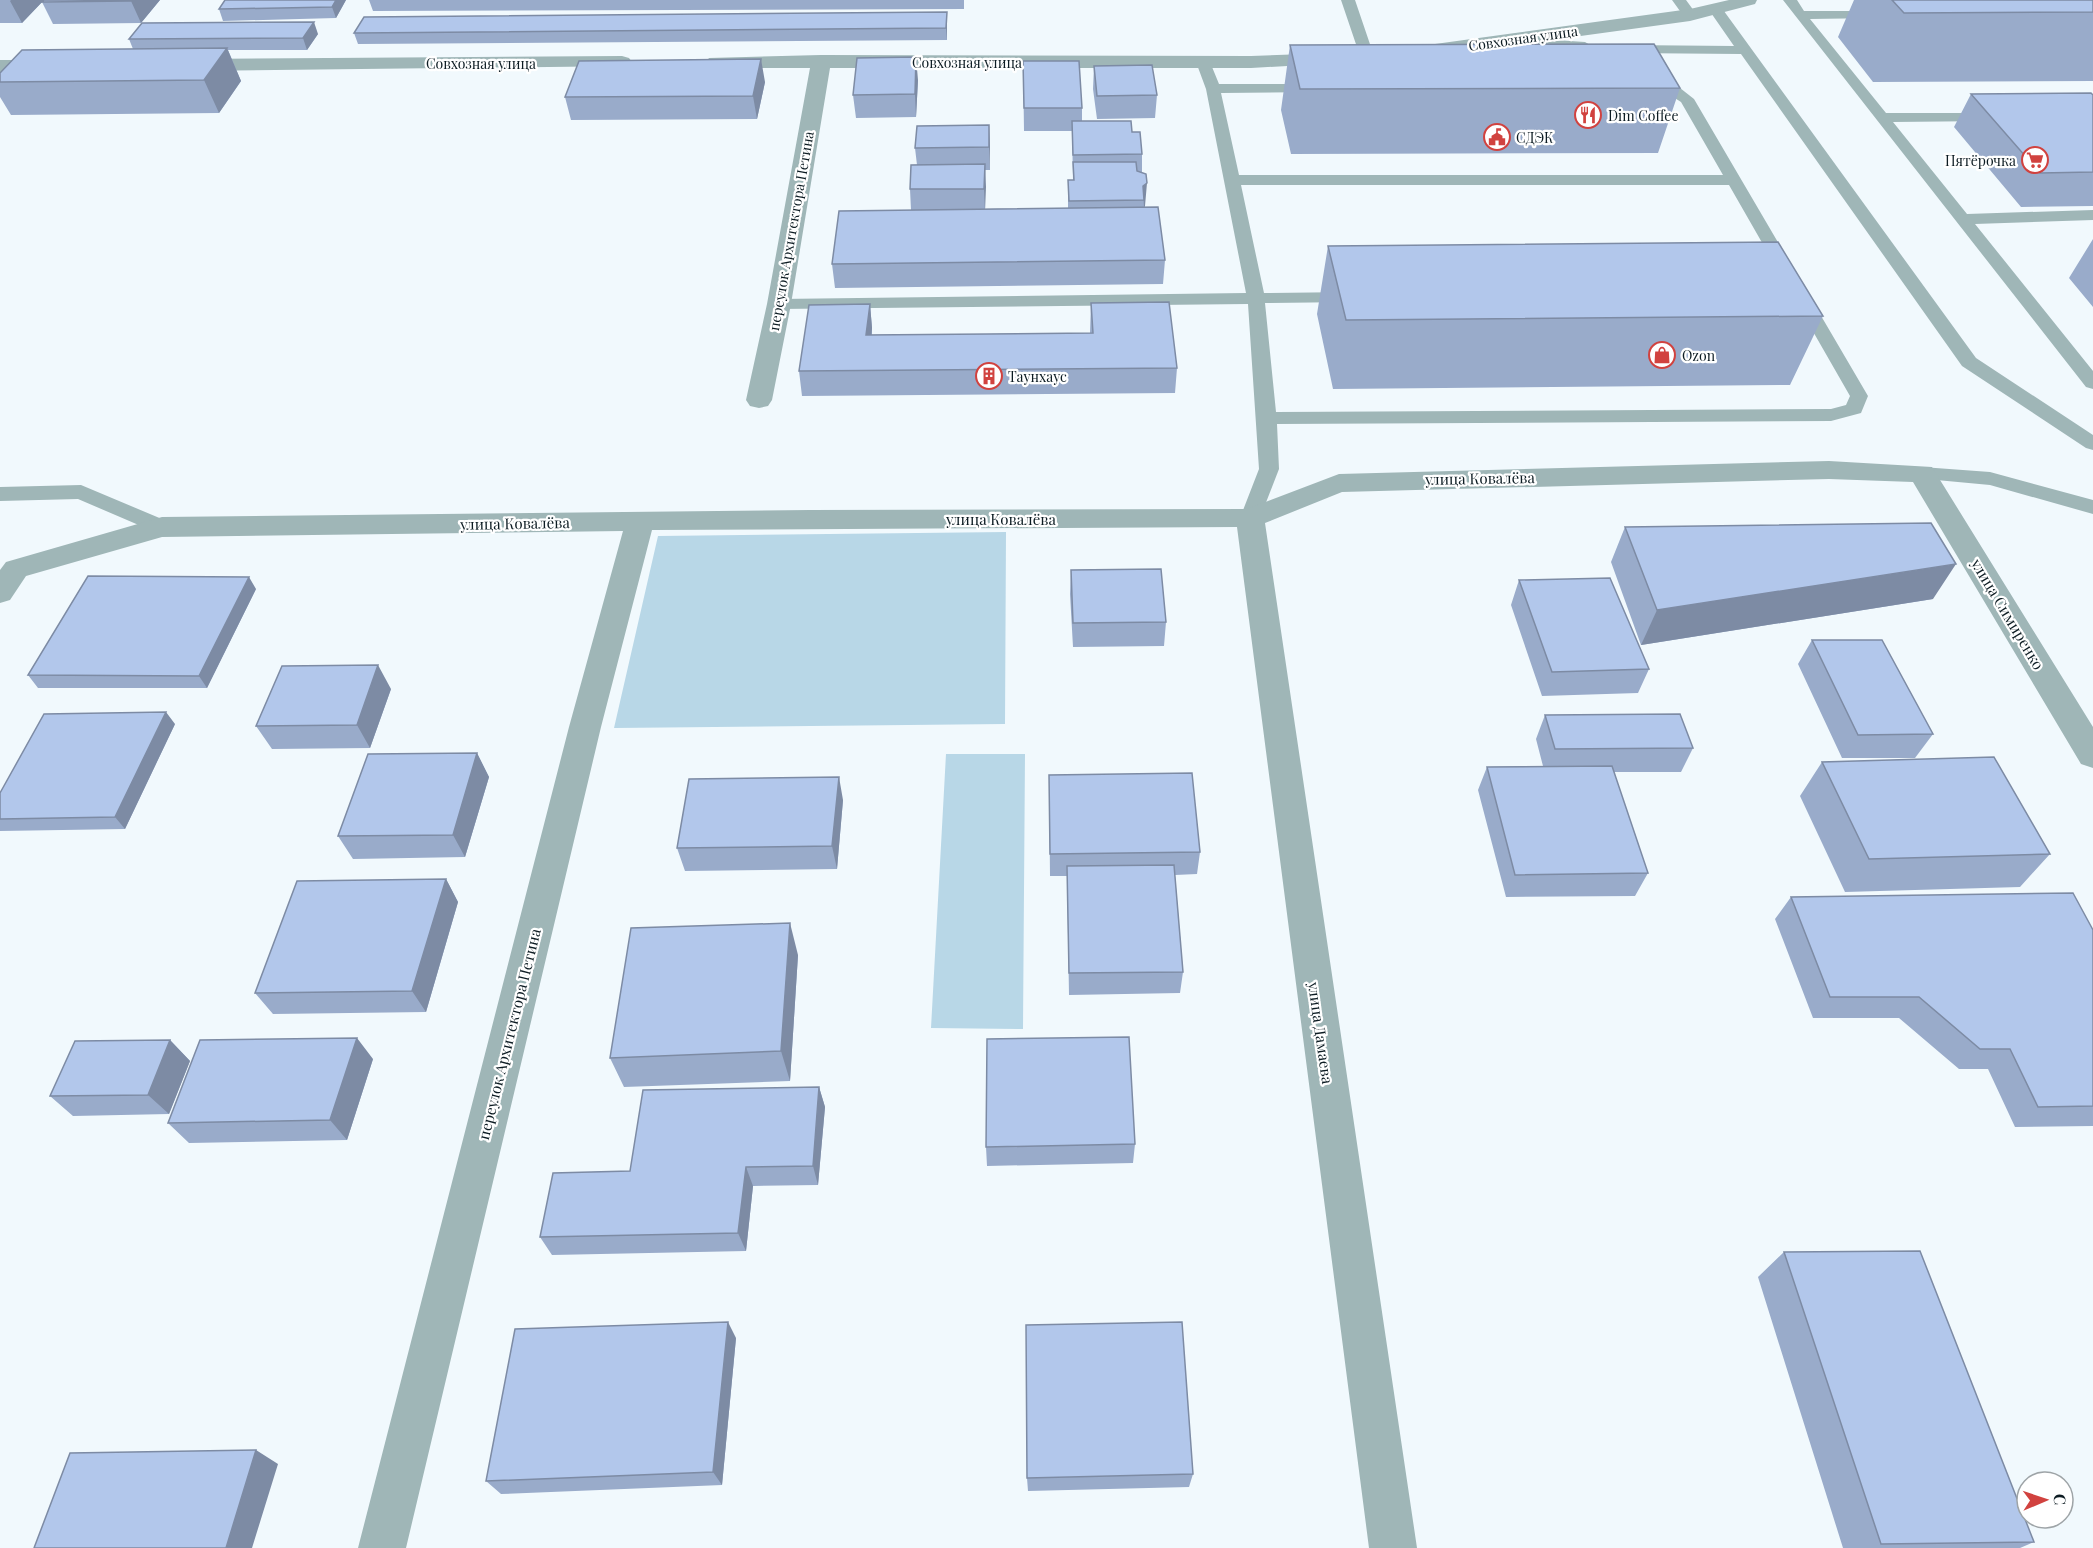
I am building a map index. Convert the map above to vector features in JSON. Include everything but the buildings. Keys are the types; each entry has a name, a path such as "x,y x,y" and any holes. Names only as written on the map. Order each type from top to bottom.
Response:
{"street":[{"name":"Совхозная улица","path":"1417,52 1509,41 1684,7 1748,0"},
{"name":"Совхозная улица","path":"702,62 1203,62 1321,60 1387,54"},
{"name":"переулок Архитектора Петина","path":"759,400 779,304 821,61"},
{"name":"Совхозная улица","path":"168,65 643,62"},
{"path":"0,66 75,66"},
{"name":"улица Ковалёва","path":"8,569 162,527 639,521 1250,518 1339,483 1829,470 1922,473"},
{"name":"улица Симиренко","path":"1922,473 2093,755"},
{"name":"улица Дамаева","path":"1250,518 1393,1548"},
{"name":"переулок Архитектора Петина","path":"382,1548 585,727 639,521"},
{"path":"0,593 8,569"}],"lane":[{"path":"1348,0 1367,56"},
{"path":"1790,0 2093,383"},
{"path":"1713,5 1743,50 1969,362 2093,444"},
{"path":"1800,15 1893,14"},
{"path":"1509,41 1603,48 1743,50"},
{"path":"1203,62 1213,89 1256,298 1267,418 1269,469 1250,518"},
{"path":"1267,418 1832,415 1854,409 1859,396 1801,292 1687,99 1675,91 1655,86 1631,86"},
{"path":"1213,89 1333,88"},
{"path":"1882,118 2011,116"},
{"path":"1233,180 1735,180"},
{"path":"1962,219 2093,215"},
{"path":"1777,292 1801,292"},
{"path":"779,304 1374,297"},
{"path":"2067,350 2093,350"},
{"path":"1922,473 1990,479 2093,507"},
{"path":"0,494 81,492 162,527"}],"shaded area":[{"path":"1006,532 1005,724 614,728 658,536"},
{"path":"946,754 1025,754 1023,1029 931,1028"}],"place":[{"name":"Dim Coffee","path":"1588,115"},
{"name":"СДЭК","path":"1497,137"},
{"name":"Пятёрочка","path":"2035,160"},
{"name":"Ozon","path":"1662,355"},
{"name":"Таунхаус","path":"989,376"}]}
